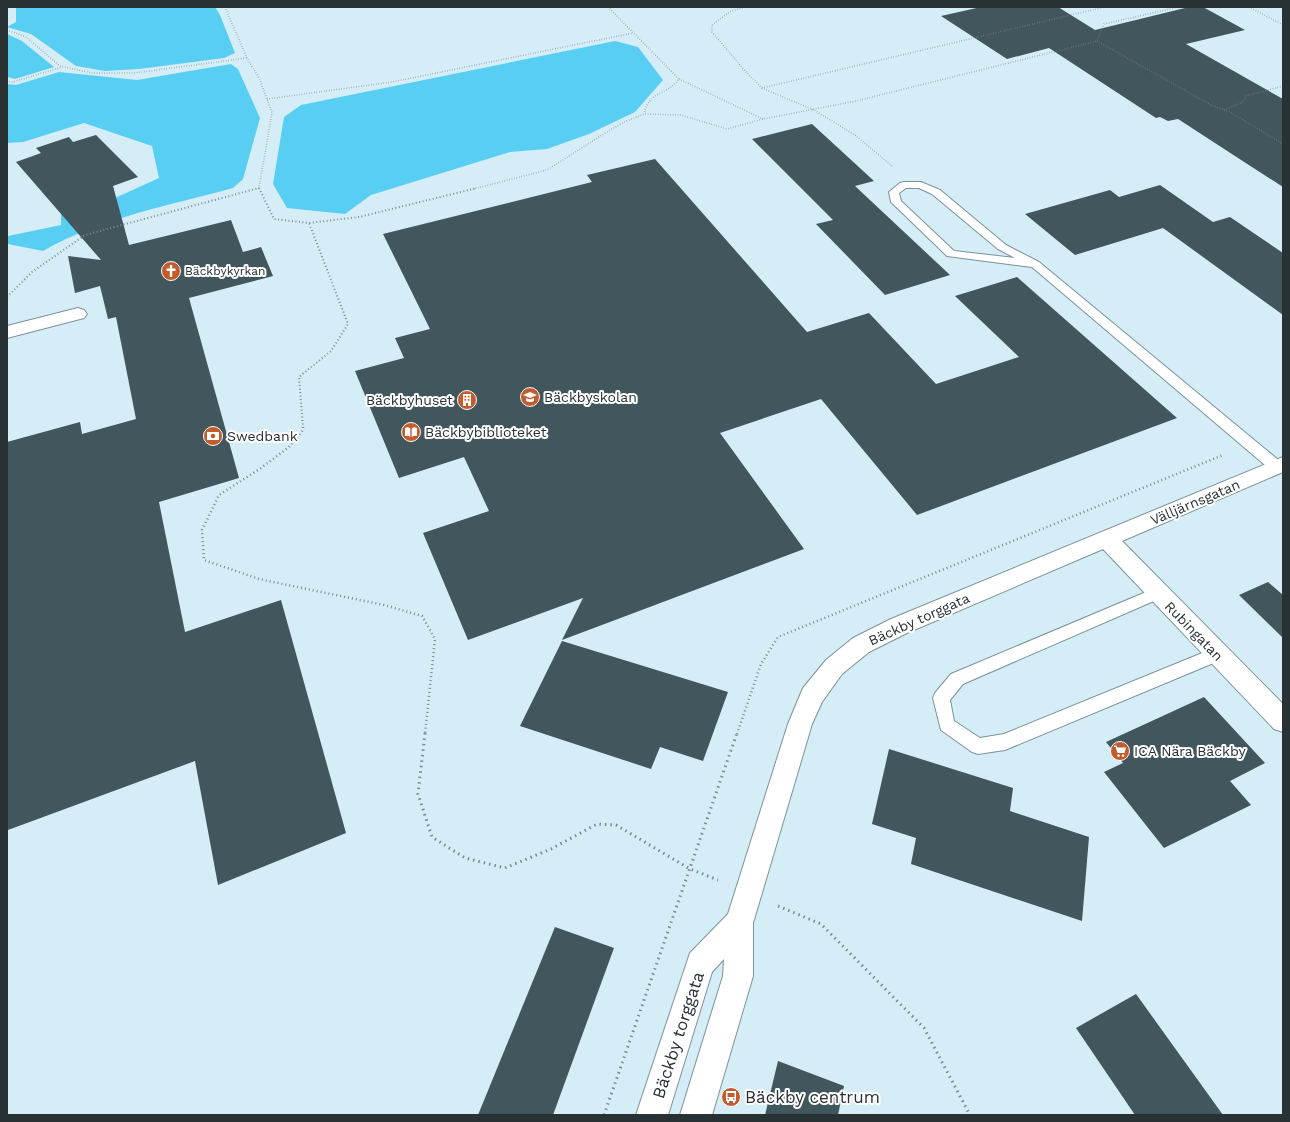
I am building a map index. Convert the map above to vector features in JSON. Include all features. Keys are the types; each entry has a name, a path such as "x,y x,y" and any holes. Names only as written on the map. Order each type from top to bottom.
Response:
{"street":[{"path":"7,332 78,314"},
{"name":"Välljärnsgatan","path":"1106,539 1280,466"},
{"name":"Rubingatan","path":"1106,539 1283,721"},
{"name":"Bäckby torggata","path":"696,1115 738,976 740,923 748,893 800,724 812,696 834,668 862,645 899,626 1106,539"},
{"name":"Bäckby torggata","path":"652,1115 700,963 740,923"}],"lane":[{"path":"1035,264 951,254 896,202 894,192 904,185 921,185 936,192 1002,247 1035,264 1249,445 1280,466"},
{"path":"1158,594 957,679 941,698 947,725 978,746 1005,742 1217,654"}],"path":[{"path":"225,7 246,58 260,80 272,113 259,188 274,219 308,223 359,217 547,170 610,130 644,114 681,116 727,129 763,119 856,101 1097,41 1211,105 1230,112 1283,144"},
{"path":"608,7 679,79 763,119"},
{"path":"745,7 731,11 712,26 712,32 745,71 762,88 814,110 855,134 888,164 921,185"},
{"path":"762,88 1105,7"},
{"path":"1097,41 1104,24 1179,7"},
{"path":"1249,7 1283,25"},
{"path":"7,30 21,34 60,66 92,73 117,74 246,58"},
{"path":"267,99 392,82 633,32"},
{"path":"7,81 12,82 64,67"},
{"path":"644,114 648,102 653,97 676,84 679,79"},
{"path":"1224,111 1243,102 1246,96 1283,86"},
{"path":"7,297 32,272 85,235 259,188"},
{"path":"308,223 348,324 331,351 299,377 303,430 289,447 261,468 219,495 202,530 204,560 259,579 384,605 422,616 435,639 418,794 432,837 465,858 505,868 551,849 597,824 616,825 690,869 821,924 924,1028 970,1115"},
{"path":"604,1115 761,664 778,637 1249,445"}],"shaded area":[{"path":"16,7 215,7 220,15 235,53 224,58 139,69 105,71 76,66 31,34 7,27 16,22"},
{"path":"7,34 22,41 54,67 15,79 7,77"},
{"path":"615,41 638,47 663,80 635,112 589,134 547,149 510,152 371,195 345,214 287,208 273,184 284,117 301,105"},
{"path":"231,64 238,69 260,118 243,179 233,188 112,221 65,240 43,251 8,244 8,236 61,225 61,212 84,212 159,178 152,146 84,123 23,142 7,143 7,84 16,85 59,72 137,80"}],"building":[{"path":"981,7 1058,7 1095,30 1189,7 1203,7 1245,30 1186,44 1283,99 1283,187 1178,119 1168,121 1160,117 1156,118 1049,48 1007,59 941,16"},
{"path":"812,124 874,181 855,186 950,275 885,295 816,224 833,220 752,139"},
{"path":"96,135 138,177 113,186 129,245 231,220 243,252 261,247 273,276 189,298 239,478 159,502 185,632 281,600 346,833 218,885 195,761 8,830 7,442 80,422 82,434 136,419 116,317 108,319 100,286 75,293 68,256 101,260 16,162 41,153 36,148 69,137 73,142"},
{"name":"Bäckbyhuset","path":"655,159 807,332 869,313 936,384 1019,357 955,296 1017,277 1177,418 917,515 821,399 720,433 804,549 562,640 583,598 468,640 423,533 489,511 464,457 399,478 355,371 404,358 395,338 430,329 383,234 592,182 587,175"},
{"path":"1160,185 1213,222 1230,217 1283,253 1283,315 1163,228 1075,255 1025,214 1110,190 1119,197"},
{"path":"1268,582 1283,595 1283,638 1239,595"},
{"path":"562,641 728,692 703,761 660,747 651,769 520,726"},
{"path":"1204,697 1265,763 1230,781 1251,805 1164,848 1104,772 1123,763 1106,742"},
{"path":"889,749 1013,788 1010,811 1089,837 1082,921 911,864 916,838 872,824"},
{"path":"555,927 614,948 553,1115 478,1115"},
{"path":"1136,994 1223,1115 1135,1115 1076,1028"},
{"path":"778,1061 844,1086 838,1115 765,1115"}],"place":[{"name":"Bäckbykyrkan","path":"171,271"},
{"name":"Bäckbyskolan","path":"530,397"},
{"name":"Bäckbyhuset","path":"467,400"},
{"name":"Bäckbybiblioteket","path":"411,432"},
{"name":"Swedbank","path":"213,436"},
{"name":"ICA Nära Bäckby","path":"1120,751"},
{"name":"Bäckby centrum","path":"731,1097"}]}
